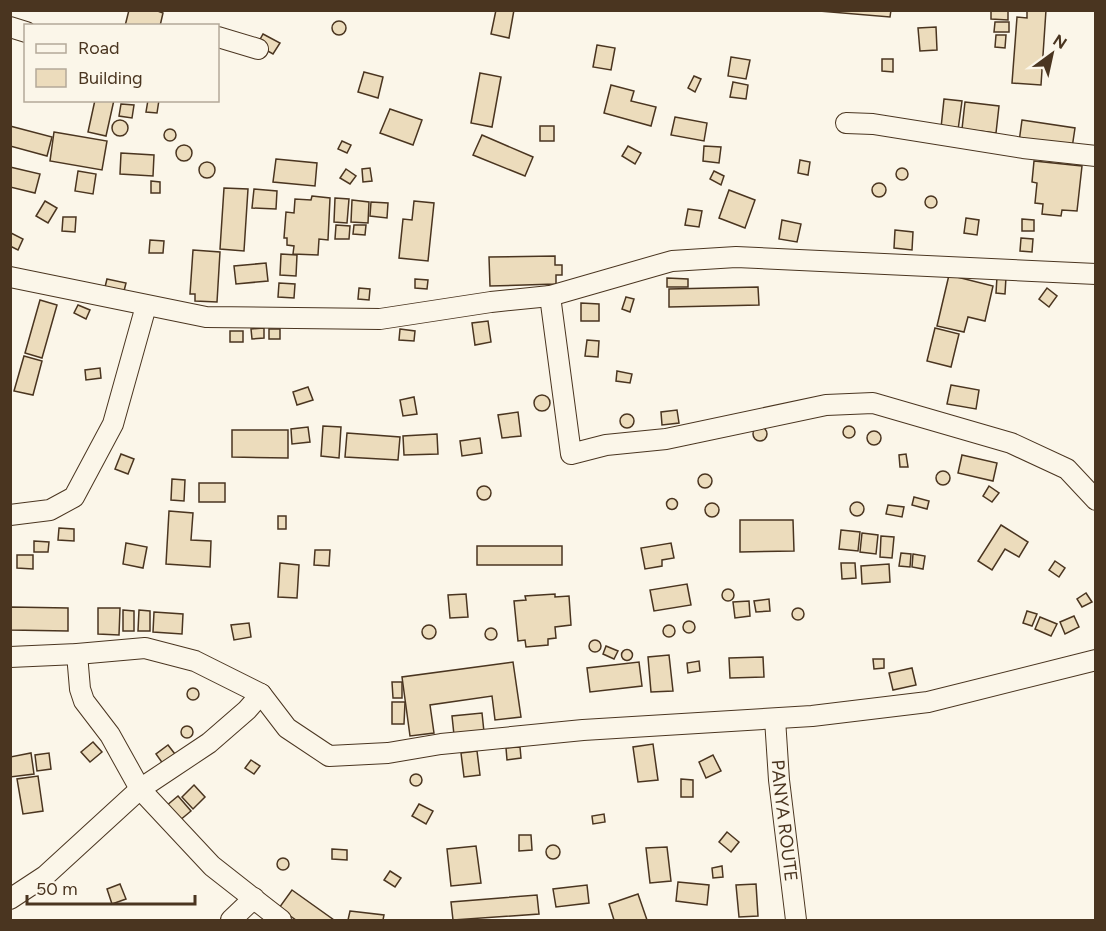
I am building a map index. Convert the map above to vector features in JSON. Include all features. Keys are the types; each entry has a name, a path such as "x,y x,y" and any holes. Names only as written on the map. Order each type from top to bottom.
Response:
{"street":[{"path":"219,37 258,49"},
{"path":"846,123 873,124 1023,148 1095,156"},
{"path":"10,278 206,317 380,319 491,302 550,297 672,261 736,256 977,266 1095,274"},
{"path":"550,297 571,454 606,445 666,439 826,405 873,403 1011,443 1067,469 1095,500"},
{"path":"10,515 50,510 74,497 113,424 146,306"},
{"path":"10,657 145,648 195,661 261,693 287,728 328,756 388,753 441,744 583,730 775,719 928,702 1095,660"},
{"path":"77,654 80,689 84,701 110,735 140,789 212,866 281,921"},
{"path":"10,899 45,876 140,789 209,744 247,710 261,693"},
{"name":"PANYA ROUTE","path":"775,719 779,780 796,921"},
{"path":"231,921 254,898"}],"building":[{"path":"129,10 155,10 163,13 160,24 126,24"},
{"path":"496,10 514,10 509,38 491,34"},
{"path":"807,10 891,10 890,17"},
{"path":"991,10 1008,10 1008,20 991,19"},
{"path":"1027,10 1046,10 1041,85 1012,83 1017,17 1027,18"},
{"path":"339,21 344,23 346,28 344,33 339,35 334,33 332,28 334,23"},
{"path":"995,22 1009,22 1009,32 994,32"},
{"path":"936,27 937,50 920,51 918,28"},
{"path":"263,34 280,43 273,54 257,45"},
{"path":"996,35 1006,35 1005,48 995,47"},
{"path":"597,45 615,48 611,70 593,67"},
{"path":"731,57 750,60 746,79 728,76"},
{"path":"882,59 893,59 893,72 882,71"},
{"path":"364,72 383,77 378,98 358,92"},
{"path":"480,73 501,77 492,127 471,123"},
{"path":"694,76 701,79 695,92 688,88"},
{"path":"733,82 748,85 746,99 730,97"},
{"path":"611,85 634,91 631,101 656,107 651,126 604,113"},
{"path":"944,99 962,101 958,130 941,128"},
{"path":"95,102 114,102 106,136 88,132"},
{"path":"148,102 159,102 157,113 146,112"},
{"path":"965,102 999,106 996,133 962,129"},
{"path":"121,104 134,105 132,118 119,116"},
{"path":"390,109 422,120 413,145 380,133"},
{"path":"675,117 707,123 704,141 671,135"},
{"path":"117,120 123,120 128,128 126,134 117,136 112,131 112,125"},
{"path":"1022,120 1075,128 1072,148 1019,142"},
{"path":"10,126 52,137 47,156 10,146"},
{"path":"540,126 554,126 554,141 540,141"},
{"path":"172,129 176,135 172,141 168,141 164,133"},
{"path":"54,132 107,141 102,170 50,161"},
{"path":"482,135 533,157 525,176 473,155"},
{"path":"342,141 351,145 347,153 338,149"},
{"path":"181,145 187,145 192,153 190,159 181,161 176,156 176,150"},
{"path":"628,146 641,153 635,164 622,156"},
{"path":"704,146 721,147 719,163 703,161"},
{"path":"121,153 154,155 153,176 120,174"},
{"path":"276,159 317,163 315,186 273,182"},
{"path":"800,160 810,162 808,175 798,173"},
{"path":"1034,161 1082,166 1077,211 1062,210 1061,216 1042,214 1043,204 1035,203 1037,183 1032,182"},
{"path":"207,162 215,170 207,178 199,170"},
{"path":"10,167 40,174 35,193 10,187"},
{"path":"370,168 372,181 363,182 362,169"},
{"path":"902,168 908,174 902,180 896,174"},
{"path":"346,169 356,176 350,184 340,178"},
{"path":"78,171 96,174 93,194 75,191"},
{"path":"714,171 724,176 721,185 710,179"},
{"path":"151,181 160,182 160,193 151,193"},
{"path":"879,183 884,185 886,190 884,195 879,197 874,195 872,190 874,185"},
{"path":"224,188 248,189 244,251 220,249"},
{"path":"254,189 277,191 276,209 252,208"},
{"path":"729,190 755,200 745,228 719,218"},
{"path":"312,196 330,198 328,240 319,239 318,255 293,254 294,246 287,245 287,238 284,238 286,212 294,213 295,199 311,200"},
{"path":"933,196 937,202 933,208 929,208 925,200"},
{"path":"335,198 349,199 347,223 334,222"},
{"path":"352,200 369,202 368,223 351,222"},
{"path":"45,201 57,208 48,223 36,216"},
{"path":"414,201 434,203 428,261 399,258 403,219 412,220"},
{"path":"371,202 388,203 387,218 370,216"},
{"path":"688,209 702,211 699,227 685,225"},
{"path":"63,217 76,217 75,232 62,231"},
{"path":"966,218 979,220 977,235 964,233"},
{"path":"1022,219 1034,220 1034,231 1022,231"},
{"path":"782,220 801,224 797,242 779,239"},
{"path":"336,225 350,226 349,239 335,239"},
{"path":"354,225 366,225 365,235 353,234"},
{"path":"895,230 913,232 912,250 894,248"},
{"path":"11,233 23,239 18,250 10,246"},
{"path":"1021,238 1033,239 1032,252 1020,251"},
{"path":"150,240 164,241 163,253 149,253"},
{"path":"193,250 220,252 217,302 195,301 195,294 190,294"},
{"path":"281,254 297,255 296,276 280,275"},
{"path":"555,256 555,265 562,265 562,275 556,275 556,284 490,286 489,257"},
{"path":"266,263 268,281 236,284 234,266"},
{"path":"949,275 993,286 985,321 968,317 964,332 937,326"},
{"path":"997,277 1006,277 1005,294 996,293"},
{"path":"667,278 688,279 688,287 667,287"},
{"path":"107,279 126,283 123,295 104,291"},
{"path":"415,279 428,280 427,289 415,288"},
{"path":"279,283 295,284 294,298 278,297"},
{"path":"758,287 759,305 669,307 669,289"},
{"path":"359,288 370,289 369,300 358,299"},
{"path":"1047,288 1057,296 1049,307 1039,299"},
{"path":"626,297 634,299 630,312 622,309"},
{"path":"40,300 57,305 42,358 25,353"},
{"path":"581,303 599,304 599,321 581,321"},
{"path":"78,305 90,310 86,319 74,313"},
{"path":"488,321 491,342 475,345 472,323"},
{"path":"264,328 264,338 252,339 251,329"},
{"path":"935,328 959,334 951,367 927,361"},
{"path":"269,329 280,329 280,339 269,339"},
{"path":"400,329 415,331 414,341 399,340"},
{"path":"230,331 243,331 243,342 230,342"},
{"path":"587,340 599,341 598,357 585,356"},
{"path":"24,356 42,361 33,395 14,391"},
{"path":"100,368 101,378 86,380 85,370"},
{"path":"617,371 632,374 630,383 616,381"},
{"path":"951,385 979,390 976,409 947,404"},
{"path":"308,387 313,400 297,405 293,392"},
{"path":"542,395 550,403 542,411 534,403"},
{"path":"414,397 417,414 403,416 400,400"},
{"path":"677,410 679,423 662,425 661,412"},
{"path":"518,412 521,436 502,438 498,415"},
{"path":"627,414 632,416 634,421 632,426 627,428 622,426 620,421 622,416"},
{"path":"323,426 341,427 339,458 321,456"},
{"path":"851,426 855,432 851,438 847,438 843,430"},
{"path":"308,427 310,442 292,444 291,429"},
{"path":"757,427 763,427 767,434 763,441 757,441 753,437 753,431"},
{"path":"232,430 288,430 288,458 232,457"},
{"path":"871,431 877,431 881,438 877,445 871,445 867,441 867,435"},
{"path":"347,433 400,437 398,460 345,457"},
{"path":"437,434 438,454 404,455 403,436"},
{"path":"480,438 482,453 462,456 460,441"},
{"path":"121,454 134,459 128,474 115,469"},
{"path":"906,454 908,467 900,467 899,455"},
{"path":"962,455 997,463 993,481 958,473"},
{"path":"940,471 946,471 950,478 946,485 940,485 936,481 936,475"},
{"path":"705,474 710,476 712,481 710,486 705,488 700,486 698,481 700,476"},
{"path":"172,479 185,480 184,501 171,500"},
{"path":"199,483 225,483 225,502 199,502"},
{"path":"484,486 489,488 491,493 489,498 484,500 479,498 477,493 479,488"},
{"path":"989,486 999,493 992,502 983,496"},
{"path":"914,497 929,501 927,509 912,505"},
{"path":"672,499 676,500 676,508 672,509 668,508 667,504 668,500"},
{"path":"857,502 862,504 864,509 862,514 857,516 852,514 850,509 852,504"},
{"path":"712,503 717,505 719,510 717,515 712,517 707,515 705,510 707,505"},
{"path":"888,505 904,507 902,517 886,514"},
{"path":"169,511 193,513 191,540 211,541 210,567 166,564"},
{"path":"278,516 286,516 286,529 278,529"},
{"path":"740,520 793,520 794,551 740,552"},
{"path":"1001,525 1028,542 1019,557 1005,549 992,570 978,561"},
{"path":"59,528 74,529 74,541 58,540"},
{"path":"841,530 860,532 858,551 839,549"},
{"path":"862,533 878,535 876,554 860,552"},
{"path":"881,536 894,537 892,558 880,557"},
{"path":"34,541 49,542 48,552 34,552"},
{"path":"126,543 147,547 143,568 123,564"},
{"path":"671,543 674,558 662,560 662,566 645,569 641,548"},
{"path":"477,546 562,546 562,565 477,565"},
{"path":"315,550 330,550 329,566 314,565"},
{"path":"901,553 911,554 910,567 899,566"},
{"path":"913,554 925,556 923,569 912,567"},
{"path":"17,555 33,555 33,569 17,568"},
{"path":"1055,561 1065,568 1059,577 1049,570"},
{"path":"280,563 299,565 297,598 278,597"},
{"path":"841,563 855,563 856,578 842,579"},
{"path":"889,564 890,582 862,584 861,566"},
{"path":"687,584 691,605 654,611 650,590"},
{"path":"730,589 734,595 730,601 726,601 722,593"},
{"path":"1086,593 1092,602 1082,607 1077,599"},
{"path":"466,594 468,617 450,618 448,595"},
{"path":"555,594 555,597 569,596 571,625 555,627 556,638 548,639 548,645 526,647 525,640 518,641 514,601 526,600 525,596"},
{"path":"769,599 770,611 756,612 754,601"},
{"path":"749,601 750,616 735,618 733,602"},
{"path":"10,607 68,608 68,631 10,630"},
{"path":"98,608 120,608 119,635 98,634"},
{"path":"800,608 804,614 800,620 796,620 792,612"},
{"path":"123,610 134,611 134,631 123,631"},
{"path":"139,610 150,611 150,631 138,631"},
{"path":"1027,611 1037,614 1032,626 1023,623"},
{"path":"154,612 183,614 182,634 153,632"},
{"path":"1074,616 1079,627 1065,634 1060,622"},
{"path":"1040,617 1057,624 1051,636 1035,629"},
{"path":"691,621 695,627 691,633 687,633 683,625"},
{"path":"249,623 251,637 234,640 231,625"},
{"path":"429,625 434,627 436,632 434,637 429,639 424,637 422,632 424,627"},
{"path":"671,625 675,631 671,637 667,637 663,629"},
{"path":"493,628 496,629 496,639 489,640 486,639 485,632 486,629"},
{"path":"597,640 601,646 597,652 593,652 589,644"},
{"path":"606,646 618,651 614,659 603,654"},
{"path":"627,650 631,651 631,659 627,660 623,659 622,655 623,651"},
{"path":"669,655 673,691 651,692 648,657"},
{"path":"763,657 764,677 730,678 729,658"},
{"path":"873,659 884,659 884,668 874,669"},
{"path":"699,661 700,671 688,673 687,663"},
{"path":"513,662 521,717 495,720 492,696 430,705 434,733 410,736 402,677"},
{"path":"639,662 642,686 590,692 587,668"},
{"path":"912,668 916,685 893,690 889,673"},
{"path":"392,682 402,682 402,698 393,698"},
{"path":"193,688 199,694 193,700 187,694"},
{"path":"392,702 405,702 404,724 392,724"},
{"path":"482,713 484,732 454,735 452,716"},
{"path":"189,726 193,732 189,738 185,738 181,730"},
{"path":"93,742 102,752 90,762 81,752"},
{"path":"653,744 658,780 638,782 633,747"},
{"path":"168,745 178,758 166,768 156,754"},
{"path":"520,747 521,758 507,760 506,748"},
{"path":"477,751 480,775 464,777 461,753"},
{"path":"31,753 34,774 10,777 10,757"},
{"path":"49,753 51,769 37,771 35,755"},
{"path":"713,755 721,771 706,778 699,762"},
{"path":"251,760 260,766 254,774 245,768"},
{"path":"418,774 421,775 421,785 414,786 411,785 410,778 411,775"},
{"path":"38,776 43,811 23,814 17,779"},
{"path":"681,779 693,780 693,797 681,797"},
{"path":"194,785 205,797 193,809 182,797"},
{"path":"178,796 191,811 179,821 166,806"},
{"path":"419,804 433,811 426,824 412,816"},
{"path":"604,814 605,822 593,824 592,816"},
{"path":"727,832 739,842 731,852 719,842"},
{"path":"519,835 531,835 532,850 519,851"},
{"path":"550,845 556,845 560,852 556,859 550,859 546,855 546,849"},
{"path":"476,846 481,883 451,886 447,849"},
{"path":"667,847 671,881 650,883 646,848"},
{"path":"332,849 347,850 347,860 332,859"},
{"path":"285,858 288,859 288,869 281,870 278,869 277,862 278,859"},
{"path":"722,866 723,877 713,878 712,868"},
{"path":"390,871 401,878 395,887 384,880"},
{"path":"678,882 709,885 707,905 676,901"},
{"path":"120,884 126,899 112,904 107,889"},
{"path":"756,884 758,916 739,917 736,885"},
{"path":"587,885 589,903 556,907 553,889"},
{"path":"292,890 334,920 296,920 279,908"},
{"path":"638,894 647,920 614,920 609,904"},
{"path":"537,895 539,914 453,920 451,902"},
{"path":"350,911 384,915 383,920 348,920"}]}
